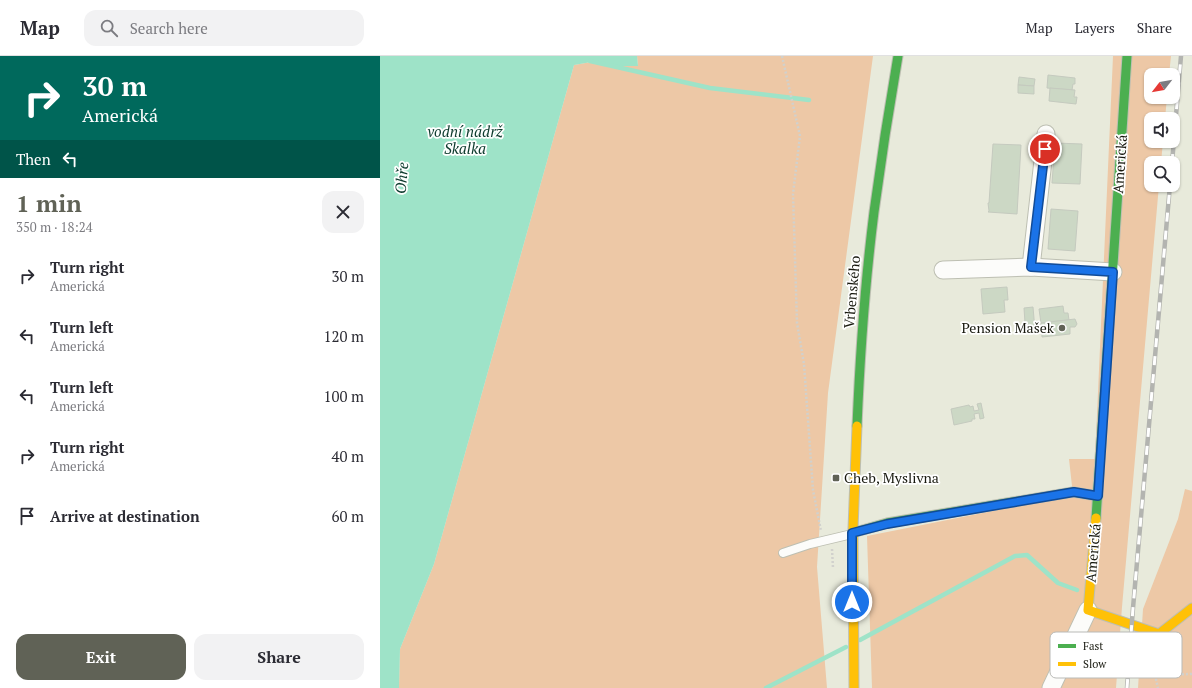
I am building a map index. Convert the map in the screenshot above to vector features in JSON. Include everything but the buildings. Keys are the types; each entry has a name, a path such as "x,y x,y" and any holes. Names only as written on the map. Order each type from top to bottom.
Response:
{"street":[{"name":"Vrbenského","path":"854,688 852,630 852,533 857,406 865,292 878,175 898,56"},
{"name":"Americká","path":"1078,632 1088,610 1098,496 1127,56"},
{"path":"1031,267 1046,134"},
{"path":"943,270 1031,267 1113,272"},
{"path":"852,533 887,524 1074,492 1098,496"},
{"path":"1162,632 1192,608"},
{"path":"1088,610 1153,632"},
{"name":"Americká","path":"1051,688 1056,678"}],"lane":[{"path":"783,553 852,533"}],"path":[{"path":"782,56 800,136 793,194 797,323 804,364 813,490 823,541"},
{"path":"1182,674 1192,674"},
{"path":"1156,678 1158,688"}],"shaded area":[{"path":"637,56 873,56 828,393 817,567 827,688 399,688 400,649 434,564 574,65 597,61 603,64 638,66"},
{"path":"1113,56 1171,56 1170,68 1144,68 1144,104 1166,104 1166,112 1144,112 1144,148 1162,148 1162,156 1144,156 1144,192 1158,192 1120,632 1050,632 1050,678 1117,678 1116,688 872,688 867,536 1073,495 1069,459 1095,459"},
{"path":"1185,489 1192,491 1192,688 1138,688 1139,678 1182,678 1182,632 1142,632 1143,609 1178,519"}],"water":[{"name":"vodní nádrž Skalka","path":"380,56 637,56 638,66 612,66 597,61 574,65 434,564 400,649 399,688 380,688"}],"waterway":[{"path":"590,61 710,88 809,100"},
{"path":"860,640 1015,556 1027,555 1058,583 1077,590"},
{"path":"766,688 846,647"}],"railway":[{"path":"1173,156 1181,56"},
{"path":"1131,632 1169,192"},
{"path":"1127,688 1128,678"}],"traffic: fast":[{"path":"857,426 863,319 868,265 882,154 898,56"},
{"path":"1096,518 1127,56"},
{"path":"852,533 887,523 1073,492 1098,496"}],"traffic: slow":[{"path":"854,688 853,529 857,426"},
{"path":"1096,518 1088,610 1153,632"},
{"path":"1162,632 1192,608"}],"place":[{"name":"Pension Mašek","path":"1062,328"},
{"name":"Cheb, Myslivna","path":"836,478"}],"route":[{"path":"852,602 852,533 887,524 1074,492 1098,496 1113,272 1031,267 1045,149"}],"water label":[{"name":"Ohře","path":"402,178"}]}
